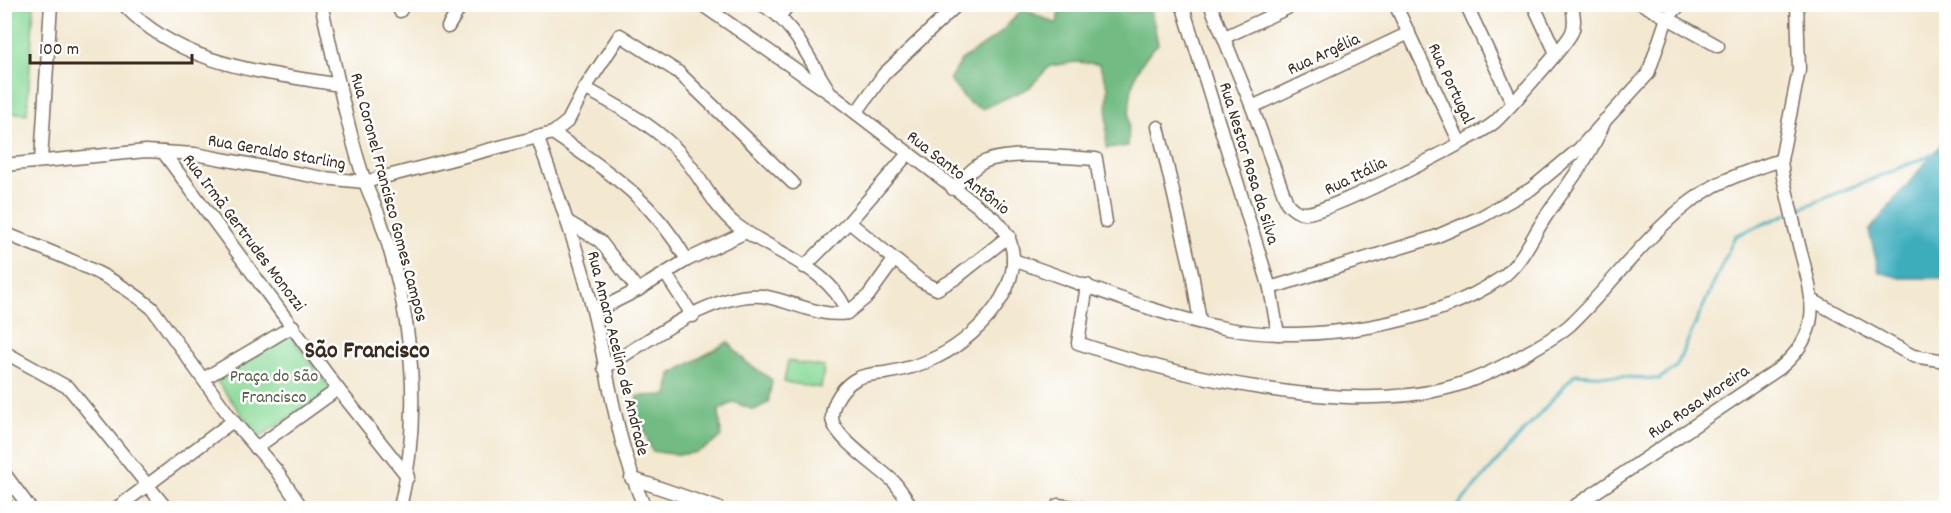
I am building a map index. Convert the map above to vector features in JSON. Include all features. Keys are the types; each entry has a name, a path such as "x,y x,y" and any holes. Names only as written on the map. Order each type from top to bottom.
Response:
{"street":[{"path":"42,160 51,4"},
{"path":"123,4 167,41 202,57 272,74 340,85"},
{"name":"Rua Coronel Francisco Gomes Campos","path":"321,4 365,182 379,217 409,328 414,382 408,477 400,508"},
{"path":"448,27 462,4"},
{"name":"Rua Santo Antônio","path":"700,4 831,94 907,155 996,220 1009,236 1013,260 1006,291 976,330 937,358 915,366 858,378 846,386 833,409 834,427 896,484 912,508"},
{"path":"760,4 779,16 831,94"},
{"path":"779,16 790,4"},
{"path":"856,113 884,74 958,4"},
{"name":"Rua Nestor Rosa da Silva","path":"1182,4 1270,288 1278,334"},
{"name":"Rua Itália","path":"1210,4 1225,37 1287,203 1304,214 1332,206 1460,143 1494,122 1572,32 1574,20 1572,4"},
{"path":"1225,37 1296,4"},
{"name":"Rua Portugal","path":"1395,4 1460,143"},
{"path":"1466,4 1512,102"},
{"path":"1533,4 1556,53"},
{"path":"1642,4 1718,46"},
{"path":"1270,288 1435,237 1481,217 1516,198 1554,172 1648,74 1668,18 1681,4"},
{"path":"1797,4 1799,70 1781,160 1798,242 1814,301 1913,356 1947,361"},
{"name":"Rua Argélia","path":"1252,107 1409,33"},
{"path":"687,260 663,223 640,196 553,132 568,121 585,88 620,35 678,72 793,183"},
{"path":"788,66 804,52"},
{"path":"585,88 644,123 670,142 686,159 721,210 746,232 834,288 847,313"},
{"path":"1013,260 1157,311 1229,329 1278,334 1322,334 1351,331 1436,308 1501,278 1521,256 1590,155 1605,120"},
{"path":"1158,127 1192,273 1200,322"},
{"name":"Rua Geraldo Starling","path":"4,165 146,150 195,154 342,181 365,182 553,132"},
{"name":"Rua Amaro Acelino de Andrade","path":"537,136 568,222 594,312 621,444 631,478 645,508"},
{"name":"Rua Irmã Gertrudes Monozzi","path":"163,152 338,389 408,477"},
{"path":"804,267 849,222 907,155"},
{"path":"954,189 980,164 991,160 1009,157 1096,159 1106,222"},
{"path":"1087,285 1078,343 1118,356 1242,384 1318,393 1379,396 1442,389 1506,365 1561,333 1659,228 1691,201 1716,185 1781,160"},
{"path":"568,222 600,241 638,290"},
{"path":"849,222 921,282 937,289 956,278 1009,236"},
{"path":"594,312 638,290 687,260 746,232"},
{"path":"4,233 75,262 135,294 164,323 205,378 233,421 302,508"},
{"path":"604,368 693,315 718,303 744,296 780,299 831,314 847,313 868,296 894,260"},
{"path":"665,273 693,315"},
{"name":"Rua Rosa Moreira","path":"1572,508 1794,356 1811,324 1814,301"},
{"path":"205,378 293,326"},
{"path":"4,352 69,388 166,508"},
{"path":"256,448 338,389"},
{"path":"117,508 233,421"},
{"path":"4,473 30,508"},
{"path":"631,478 718,508"},
{"path":"4,501 8,508"},
{"path":"1058,505 1081,508"}],"green space":[{"path":"5,4 34,5 27,114 5,112"},
{"path":"1060,5 1126,5 1129,12 1151,9 1158,44 1147,55 1140,67 1131,91 1128,146 1106,148 1108,87 1099,64 1076,62 1050,66 1029,88 982,109 969,103 949,80 961,60 996,37 1023,9 1057,24"},
{"name":"Praça do São Francisco","path":"290,335 332,390 259,437 216,380"},
{"path":"728,342 745,361 772,380 768,403 754,410 734,402 719,410 721,437 704,449 689,454 652,451 636,409 638,396 667,395 671,374"},
{"path":"788,361 824,367 821,388 784,382"}],"water":[{"path":"1946,138 1946,278 1900,278 1879,272 1869,231"}],"waterway":[{"path":"1796,210 1934,154"},
{"path":"1456,508 1575,374 1659,379 1676,367 1735,236 1787,214"}],"district":[{"name":"São Francisco","path":"367,349"}]}
